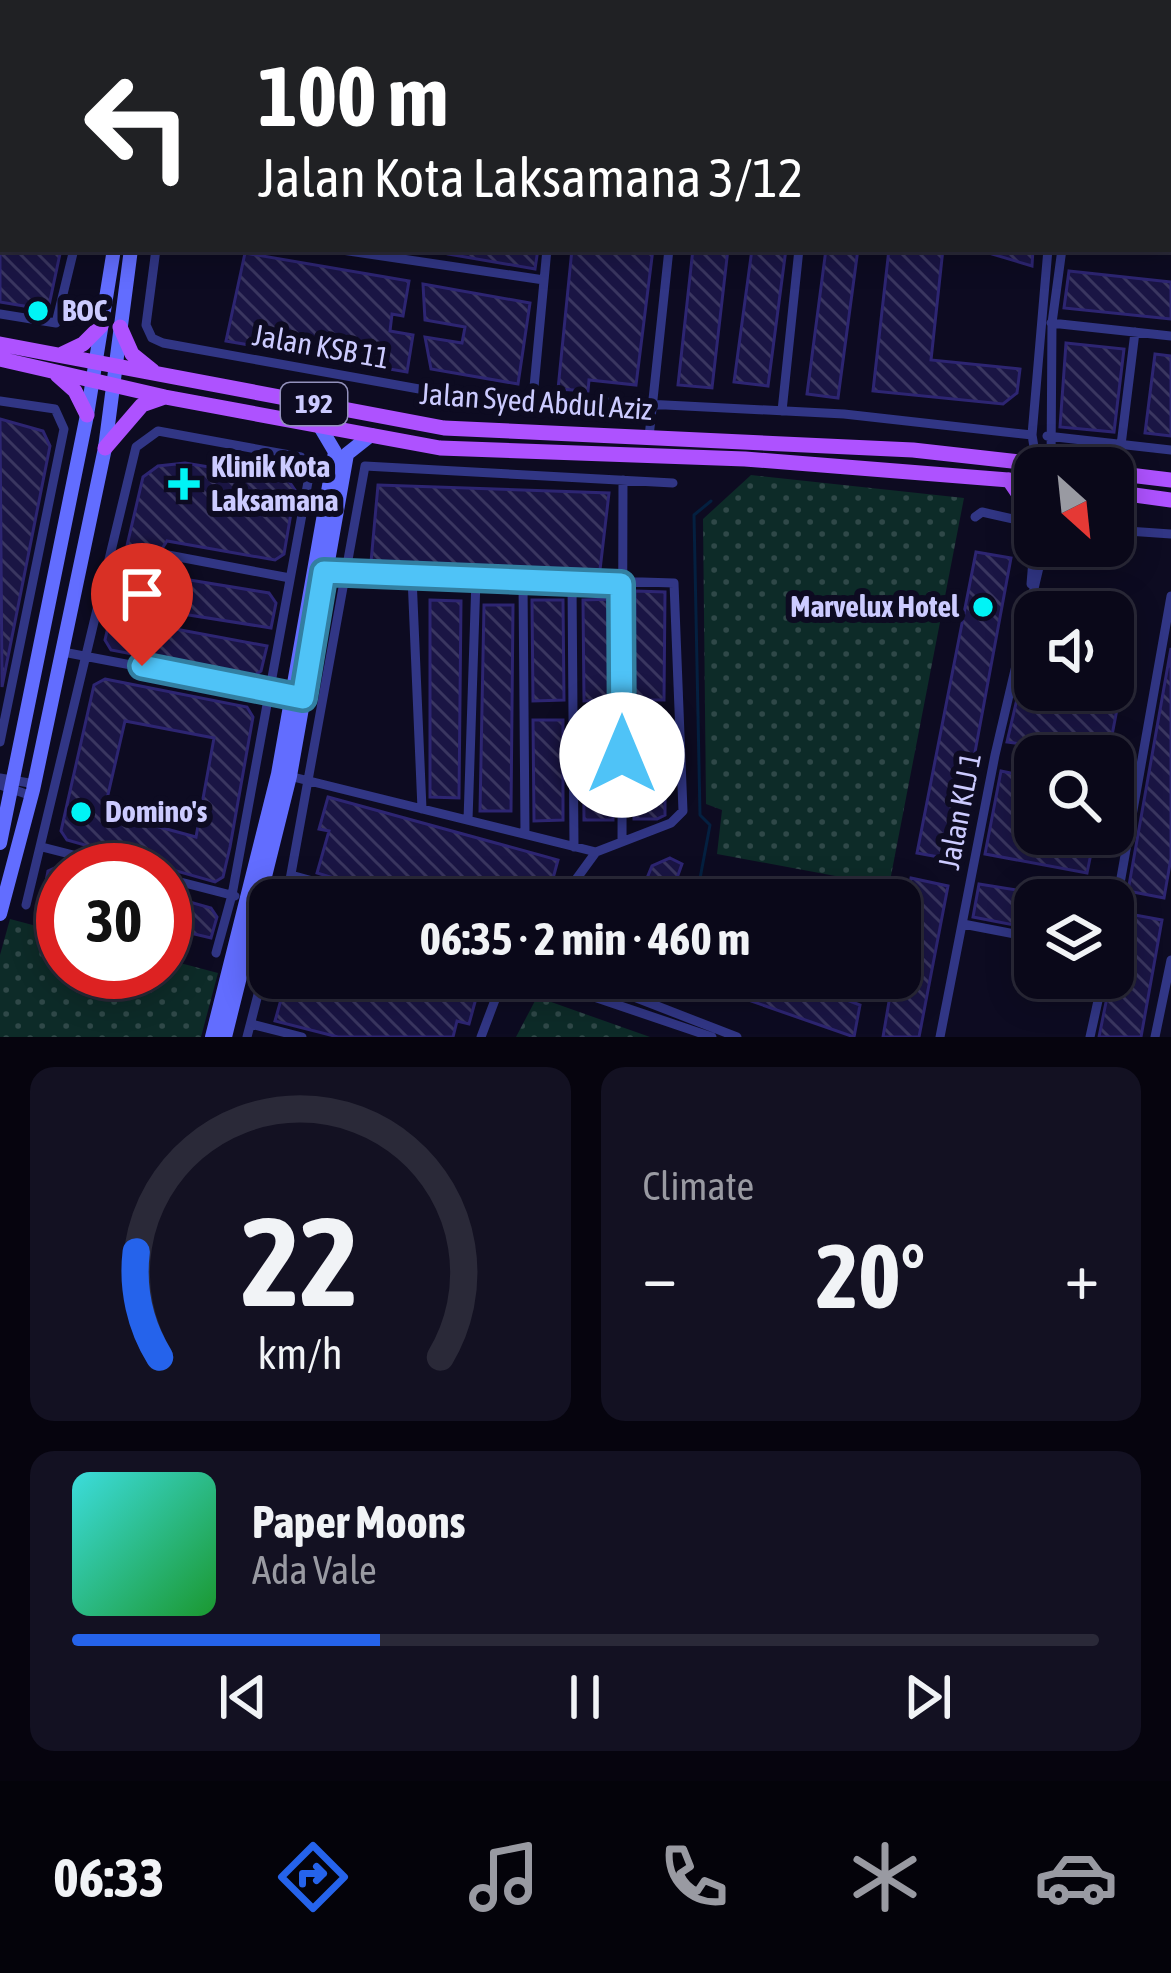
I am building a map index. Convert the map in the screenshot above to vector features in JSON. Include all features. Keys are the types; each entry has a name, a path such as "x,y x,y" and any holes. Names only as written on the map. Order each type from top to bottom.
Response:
{"main road":[{"path":"0,842 6,820 4,783 21,749 87,415 113,252"},
{"path":"0,914 33,790 105,448 131,252"},
{"path":"87,415 54,363 101,326"},
{"path":"120,327 132,354 159,375"},
{"name":"Jalan Syed Abdul Aziz","path":"0,344 94,372 159,375 443,428 914,449 1014,462"},
{"name":"Jalan Syed Abdul Aziz","path":"0,359 54,363"},
{"name":"Jalan Syed Abdul Aziz","path":"114,375 164,397 464,450 736,459 1014,480"},
{"path":"105,448 142,405 164,397"},
{"path":"259,879 284,775 334,452 319,424"},
{"path":"297,697 347,454 371,435"},
{"path":"1134,476 1171,480"},
{"path":"1009,480 1014,488"},
{"path":"1134,494 1171,500"},
{"path":"255,879 284,775"},
{"path":"212,1037 240,925 249,908"},
{"path":"225,1037 249,922"}],"street":[{"path":"0,314 56,323 73,252"},
{"name":"Jalan KSB 11","path":"156,252 146,325 152,338 425,391 844,414 1033,435"},
{"path":"355,252 544,280"},
{"path":"533,398 547,252"},
{"path":"650,436 669,252"},
{"path":"782,411 799,252"},
{"path":"1046,447 1048,252"},
{"path":"1038,447 1033,435 1046,322 1061,252"},
{"path":"1046,322 1171,337"},
{"path":"1121,446 1135,332"},
{"path":"0,401 55,409 64,429 0,742"},
{"path":"43,843 136,447 158,431 301,457 310,471 269,692 255,879"},
{"path":"1047,436 1171,450"},
{"path":"290,879 362,470 371,463 673,483"},
{"path":"622,842 623,480"},
{"path":"976,517 982,512 1014,517"},
{"path":"1134,531 1171,534"},
{"path":"168,555 290,578"},
{"path":"324,572 674,584 683,811 671,823 596,852 576,879"},
{"path":"412,577 422,809"},
{"path":"468,820 476,579"},
{"path":"523,580 525,834"},
{"path":"572,582 574,847"},
{"path":"1121,879 1171,596"},
{"path":"63,652 297,697"},
{"name":"Jalan KLJ 1","path":"940,1037 1014,674"},
{"path":"284,775 596,852"},
{"path":"4,783 33,790"},
{"path":"26,905 36,869"},
{"path":"291,875 305,879"},
{"path":"192,884 249,897"},
{"path":"216,953 249,905"},
{"path":"963,924 1014,934"},
{"path":"1155,1037 1171,960"},
{"path":"247,1037 257,999"},
{"path":"482,1037 496,999"},
{"path":"604,999 737,1037"},
{"path":"633,999 711,1033"},
{"path":"1090,1037 1098,999"},
{"path":"250,1024 302,1037"}],"green space":[{"path":"751,475 964,498 890,879 851,879 717,854 722,810 706,804 703,519"},
{"path":"10,919 36,926 36,999 192,999 192,966 218,973 201,1037 0,1037 0,955"},
{"path":"536,999 543,999 650,1037 516,1037"}],"building":[{"path":"0,252 60,252 48,310 0,302"},
{"path":"448,252 538,252 535,269"},
{"path":"572,252 653,252 636,385 589,380 588,391 558,389"},
{"path":"693,252 728,252 712,388 678,385"},
{"path":"752,252 786,252 768,386 734,382"},
{"path":"826,252 858,252 838,398 807,394"},
{"path":"889,252 943,252 931,360 1020,369 1017,393 1003,404 873,391"},
{"path":"985,252 1033,252 1032,266"},
{"path":"245,253 409,281 403,316 392,314 390,331 413,335 407,372 226,341"},
{"path":"1069,271 1171,282 1171,319 1064,308"},
{"path":"423,284 530,303 518,384 431,369 425,337 462,343 465,327 425,320"},
{"path":"1066,343 1124,349 1114,432 1060,427"},
{"path":"1155,354 1171,356 1171,436 1145,433"},
{"path":"0,419 43,431 50,446 2,687"},
{"path":"185,463 288,480 295,490 284,554 275,560 167,541 160,552 159,575 269,593 276,603 271,628 157,610 154,625 267,646 261,671 252,677 111,650 105,640 143,477 158,466"},
{"path":"378,485 609,493 600,570 371,562"},
{"path":"976,552 1011,558 955,860 917,853"},
{"path":"635,591 665,592 664,700 634,700"},
{"path":"614,599 613,700 584,701 583,600"},
{"path":"430,600 461,601 459,798 430,797"},
{"path":"532,600 563,600 564,700 533,701"},
{"path":"484,605 513,605 511,811 480,811"},
{"path":"1171,648 1171,858 1164,898 1134,892 1134,879 1130,879"},
{"path":"105,679 247,707 253,717 223,877 215,882 192,875 192,843 78,843 67,840 61,831 94,685","holes":["125,721 214,738 196,837 104,812"]},
{"path":"1014,711 1117,711 1112,735 1014,735 1014,743 1007,742"},
{"path":"634,718 665,718 665,815 657,819 634,819"},
{"path":"583,719 613,719 613,820 584,820"},
{"path":"533,720 563,720 563,820 534,821"},
{"path":"1001,771 1014,774 1014,855 1091,855 1087,873 985,854"},
{"path":"328,797 558,860 553,879 337,879 317,873 329,831 319,829"},
{"path":"670,858 682,864 677,879 647,879 652,866"},
{"path":"921,880 948,886 919,1037 883,1037 889,999 921,999"},
{"path":"979,884 1014,890 1014,925 973,917"},
{"path":"192,903 211,908 217,917 211,938 192,933"},
{"path":"1134,915 1162,920 1141,1037 1099,1037 1107,999 1134,999"},
{"path":"281,999 476,999 469,1024 457,1021 453,1037 338,1037 275,1021"},
{"path":"745,999 844,999 860,1005 854,1037"}],"waterway":[{"path":"700,879 710,825 700,815 694,515 711,501"}],"place":[{"name":"BOC","path":"38,311"},
{"name":"Klinik Kota Laksamana","path":"184,484"},
{"name":"Marvelux Hotel","path":"983,607"},
{"name":"Domino's","path":"81,812"}],"route":[{"path":"142,666 303,698 324,572 621,584 622,755"}]}
